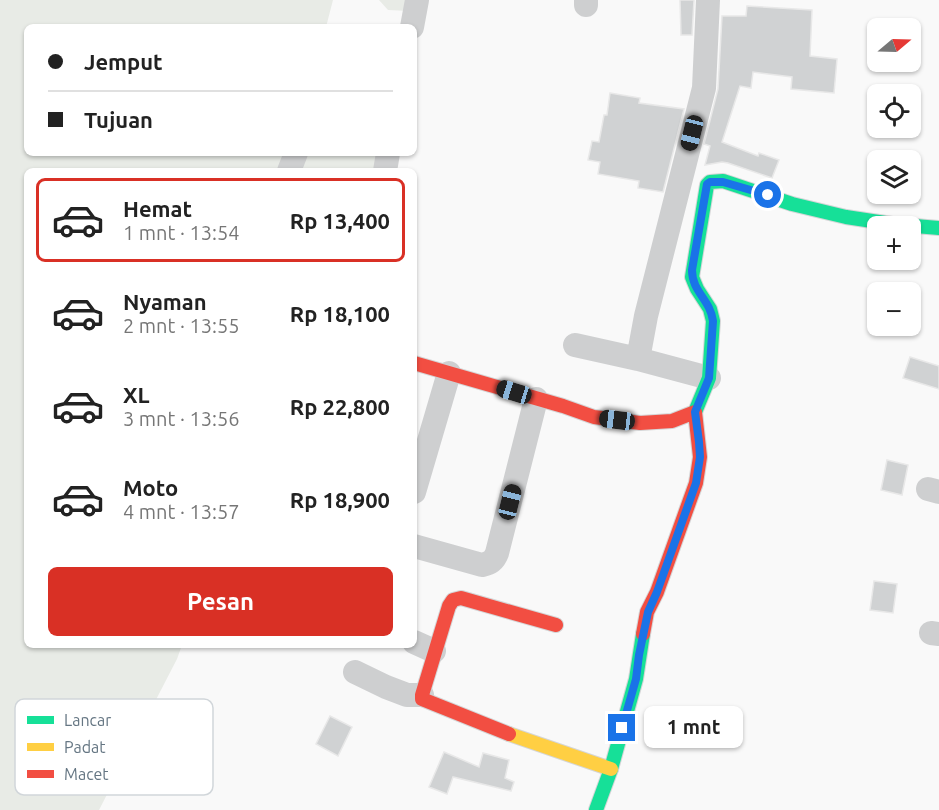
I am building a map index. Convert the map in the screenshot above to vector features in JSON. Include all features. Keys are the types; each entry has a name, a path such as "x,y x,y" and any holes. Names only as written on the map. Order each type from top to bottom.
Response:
{"street":[{"path":"413,24 417,0"},
{"path":"638,359 646,316 704,88 708,0"},
{"path":"596,810 611,769 636,679 648,612 696,483 700,457 695,412 709,378 713,321 709,305 695,286 692,277 707,184 723,182 814,209 881,223 939,228"},
{"path":"575,345 709,378"},
{"path":"417,364 594,417 640,423 672,421 695,412"},
{"path":"417,482 449,373"},
{"path":"417,547 482,565 495,559 536,399"},
{"path":"556,625 457,598 452,601 424,646 423,699 514,736 611,769"},
{"path":"355,672 407,695 422,695"}],"shaded area":[{"path":"0,0 333,0 327,24 24,24 24,156 380,156 378,168 24,168 24,648 181,648 156,699 15,699 15,795 107,795 99,810 0,810"},
{"path":"379,0 411,0 409,11 388,10"}],"building":[{"path":"680,0 694,0 692,35 681,35"},
{"path":"747,6 812,10 810,56 837,59 834,93 791,89 792,77 753,72 751,88 740,86 722,142 758,156 759,153 779,160 772,178 728,163 705,165 710,146 704,144 718,89 722,16 746,16"},
{"path":"610,93 640,98 639,103 684,109 663,192 638,188 639,181 598,174 600,162 588,160 592,141 599,142 604,115 607,115"},
{"path":"910,357 939,366 939,389 903,378"},
{"path":"887,460 908,465 902,495 881,490"},
{"path":"874,581 897,584 893,613 870,610"},
{"path":"330,716 352,727 338,756 316,744"},
{"path":"444,752 479,767 483,753 509,760 505,778 514,782 511,791 453,777 447,794 429,787"}],"traffic: fast":[{"path":"695,412 709,378 713,321 710,309 692,277 707,185 710,182 723,181 792,204 846,217 939,228"},
{"path":"596,810 611,769 636,679 643,634"}],"traffic: slow":[{"path":"509,734 611,769"}],"traffic: jam":[{"path":"417,364 594,417 640,423 672,421 695,412 700,457 696,483 657,592 647,612 643,634"},
{"path":"509,734 422,699 449,606 453,600 461,598 556,625"}],"route":[{"path":"622,728 636,679 648,612 698,474 700,457 695,412 709,378 713,321 709,305 695,286 692,270 707,184 715,181 723,182 768,195"}]}
